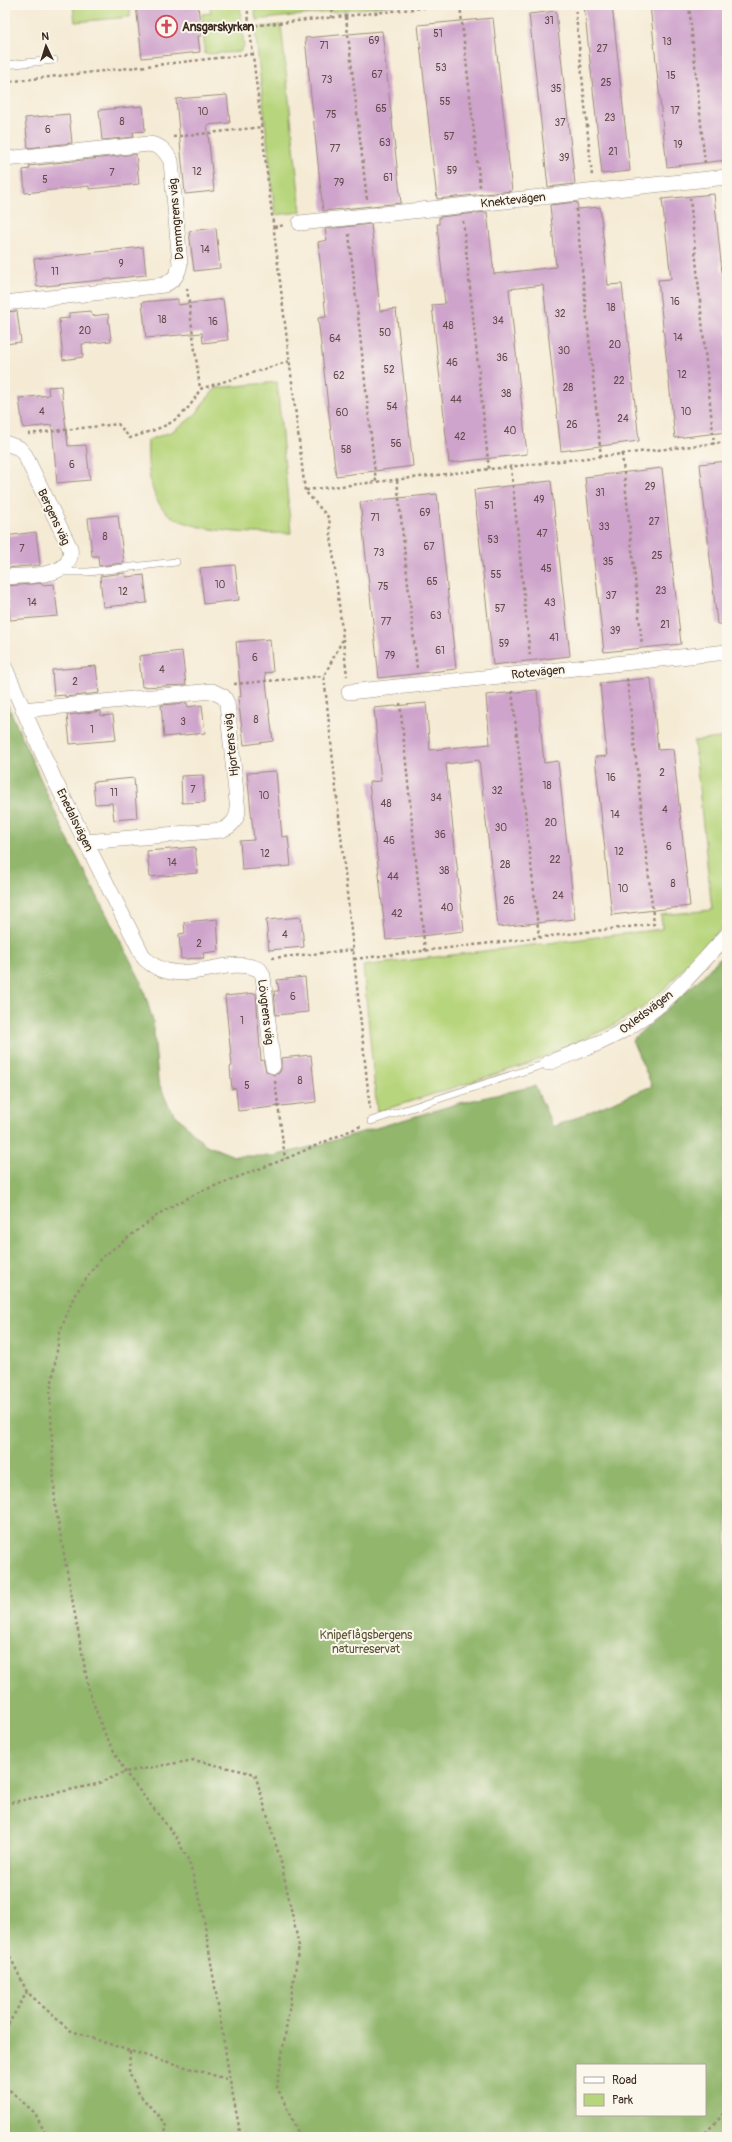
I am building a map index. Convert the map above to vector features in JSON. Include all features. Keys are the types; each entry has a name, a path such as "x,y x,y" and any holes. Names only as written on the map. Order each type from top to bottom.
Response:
{"street":[{"path":"5,159 149,144 160,146"},
{"name":"Dammgrens väg","path":"5,303 164,285 172,281 178,274 180,264 171,160 166,151 160,146"},
{"name":"Knektevägen","path":"300,223 727,177"},
{"name":"Bergens väg","path":"8,444 25,455 70,548 71,555 69,562 58,572"},
{"path":"5,577 58,572"},
{"name":"Rotevägen","path":"349,692 727,652"},
{"name":"Enedalsvägen","path":"5,668 23,710 86,842 144,958 153,967"},
{"path":"23,710 212,691 218,693"},
{"name":"Hjortens väg","path":"86,842 222,830 233,823 238,812 227,703 218,693"},
{"name":"Oxledsvägen","path":"548,1063 610,1038 630,1027 677,988 727,935"},
{"name":"Lövgrens väg","path":"153,967 176,973 246,966 260,970 263,976 273,1066"}],"lane":[{"path":"5,66 54,60"},
{"path":"58,572 88,572 176,562"},
{"path":"371,1121 548,1063"}],"path":[{"path":"247,5 305,490 329,518 349,692"},
{"path":"331,18 334,5"},
{"path":"249,26 451,5"},
{"path":"460,5 482,203"},
{"path":"575,5 593,191"},
{"path":"689,5 707,179"},
{"path":"346,17 368,216"},
{"path":"5,82 253,54"},
{"path":"160,146 174,136 262,127"},
{"path":"688,181 714,444"},
{"path":"574,193 601,457"},
{"path":"461,206 489,470"},
{"path":"347,218 376,482"},
{"path":"8,444 26,434 118,424 130,438 172,422 192,405 200,389 188,290 178,274"},
{"path":"200,389 290,360"},
{"path":"305,490 727,442"},
{"path":"622,454 644,661"},
{"path":"511,467 532,673"},
{"path":"397,480 419,685"},
{"path":"241,2137 230,2080 202,1907 189,1862 176,1838 125,1772 103,1730 89,1691 55,1505 50,1394 60,1332 74,1296 101,1258 163,1211 199,1192 286,1159 371,1121 324,676 343,639"},
{"path":"354,960 654,924 625,663"},
{"path":"510,675 539,937"},
{"path":"218,693 232,684 324,676"},
{"path":"398,687 425,951"},
{"path":"253,967 268,959 353,950"},
{"path":"273,1066 286,1159"},
{"path":"5,1804 97,1784 125,1772 194,1760 256,1774 281,1862 299,1946 277,2087 300,2137"},
{"path":"5,1946 27,1992 69,2030 130,2051 230,2080"},
{"path":"5,2030 27,1992"},
{"path":"130,2051 128,2072 139,2094 167,2126 163,2137"},
{"path":"5,2086 35,2113 47,2137"},
{"path":"701,2137 727,2111"}],"green space":[{"path":"73,5 131,5 130,17 75,22"},
{"path":"210,5 240,5 244,46 240,52 205,54 202,14 211,13"},
{"path":"254,5 395,5 256,20"},
{"path":"281,25 301,212 275,215 255,28"},
{"path":"277,382 291,533 222,531 203,528 172,517 162,508 157,500 151,484 148,466 148,440 171,432 186,422 197,413 216,388"},
{"name":"Knipeflågsbergens naturreservat","path":"5,699 63,830 141,981 153,1021 158,1081 170,1109 204,1144 234,1156 273,1156 315,1146 460,1103 535,1086 553,1127 652,1086 632,1040 702,977 727,950 727,2137 5,2137"},
{"path":"727,737 727,922 666,987 641,1009 608,1028 528,1064 377,1112 363,966 662,929 661,915 712,910 694,741"}],"building":[{"name":"Ansgarskyrkan","path":"136,5 198,5 201,36 198,36 200,52 142,58"},
{"path":"584,5 612,5 630,171 602,174"},
{"path":"650,5 727,5 727,160 667,167"},
{"path":"556,11 575,184 548,187 529,14"},
{"path":"493,18 512,191 437,199 418,25"},
{"path":"382,31 401,203 323,211 305,38"},
{"path":"227,95 230,123 207,125 214,191 185,194 176,99"},
{"path":"143,106 145,131 133,132 134,137 102,140 99,110"},
{"path":"69,114 72,143 28,148 25,118"},
{"path":"136,154 139,184 89,189 89,186 25,193 23,170 30,169 29,166"},
{"path":"714,194 722,272 727,272 727,432 675,438 658,280 671,279 662,199"},
{"path":"577,202 578,209 600,207 608,285 622,284 639,441 561,451 543,285 509,289 527,454 449,463 432,305 445,304 437,224 439,224 439,217 487,212 494,274 556,267 550,205"},
{"path":"371,224 380,311 396,309 413,466 336,476 318,318 326,317 318,242 327,240 325,229"},
{"path":"216,228 220,268 194,271 189,231"},
{"path":"143,247 146,275 37,287 34,259"},
{"path":"178,299 178,305 223,299 228,340 203,343 202,333 146,338 142,302"},
{"path":"17,311 21,342 5,344 5,312"},
{"path":"91,311 92,316 108,314 111,341 82,344 83,357 63,360 59,319 69,318 69,313"},
{"path":"61,386 68,446 86,445 90,480 57,483 52,425 23,428 19,398 49,395 48,387"},
{"path":"727,461 727,624 717,624 700,464"},
{"path":"662,468 681,644 604,652 585,477"},
{"path":"551,481 570,656 493,665 474,490"},
{"path":"437,494 456,669 379,678 360,502"},
{"path":"118,515 124,563 99,566 98,556 92,556 88,518"},
{"path":"36,532 40,565 5,568 5,536"},
{"path":"235,565 239,600 204,604 200,568"},
{"path":"125,573 126,577 144,575 147,603 103,607 100,576"},
{"path":"42,583 42,585 54,584 58,616 10,620 7,586"},
{"path":"270,639 273,672 265,673 273,741 244,745 238,697 241,697 236,642"},
{"path":"182,651 186,685 142,687 139,656"},
{"path":"96,666 99,693 65,697 65,695 54,696 52,670"},
{"path":"651,678 658,750 673,749 690,906 612,915 595,757 607,756 600,683"},
{"path":"537,690 544,763 558,761 575,919 498,927 479,760 446,764 464,931 386,940 369,782 381,781 374,708 426,703 430,750 490,744 486,695"},
{"path":"187,703 188,707 202,705 205,733 164,737 161,705"},
{"path":"101,711 101,716 113,715 116,740 70,744 67,715"},
{"path":"276,771 282,837 288,836 291,866 242,870 240,841 254,840 247,773"},
{"path":"203,775 205,802 182,803 181,776"},
{"path":"134,778 137,818 114,820 112,803 95,804 93,782"},
{"path":"195,847 198,873 150,877 147,851"},
{"path":"301,917 304,947 269,950 266,920"},
{"path":"217,919 219,951 203,953 204,958 181,959 179,934 185,933 184,922"},
{"path":"305,977 308,1012 276,1015 274,991 279,991 277,980"},
{"path":"256,993 261,1061 263,1060 266,1071 274,1075 279,1073 281,1069 281,1058 311,1055 316,1102 238,1111 236,1088 232,1089 230,1067 232,1066 225,996"}],"place":[{"name":"Ansgarskyrkan","path":"167,27"}]}
